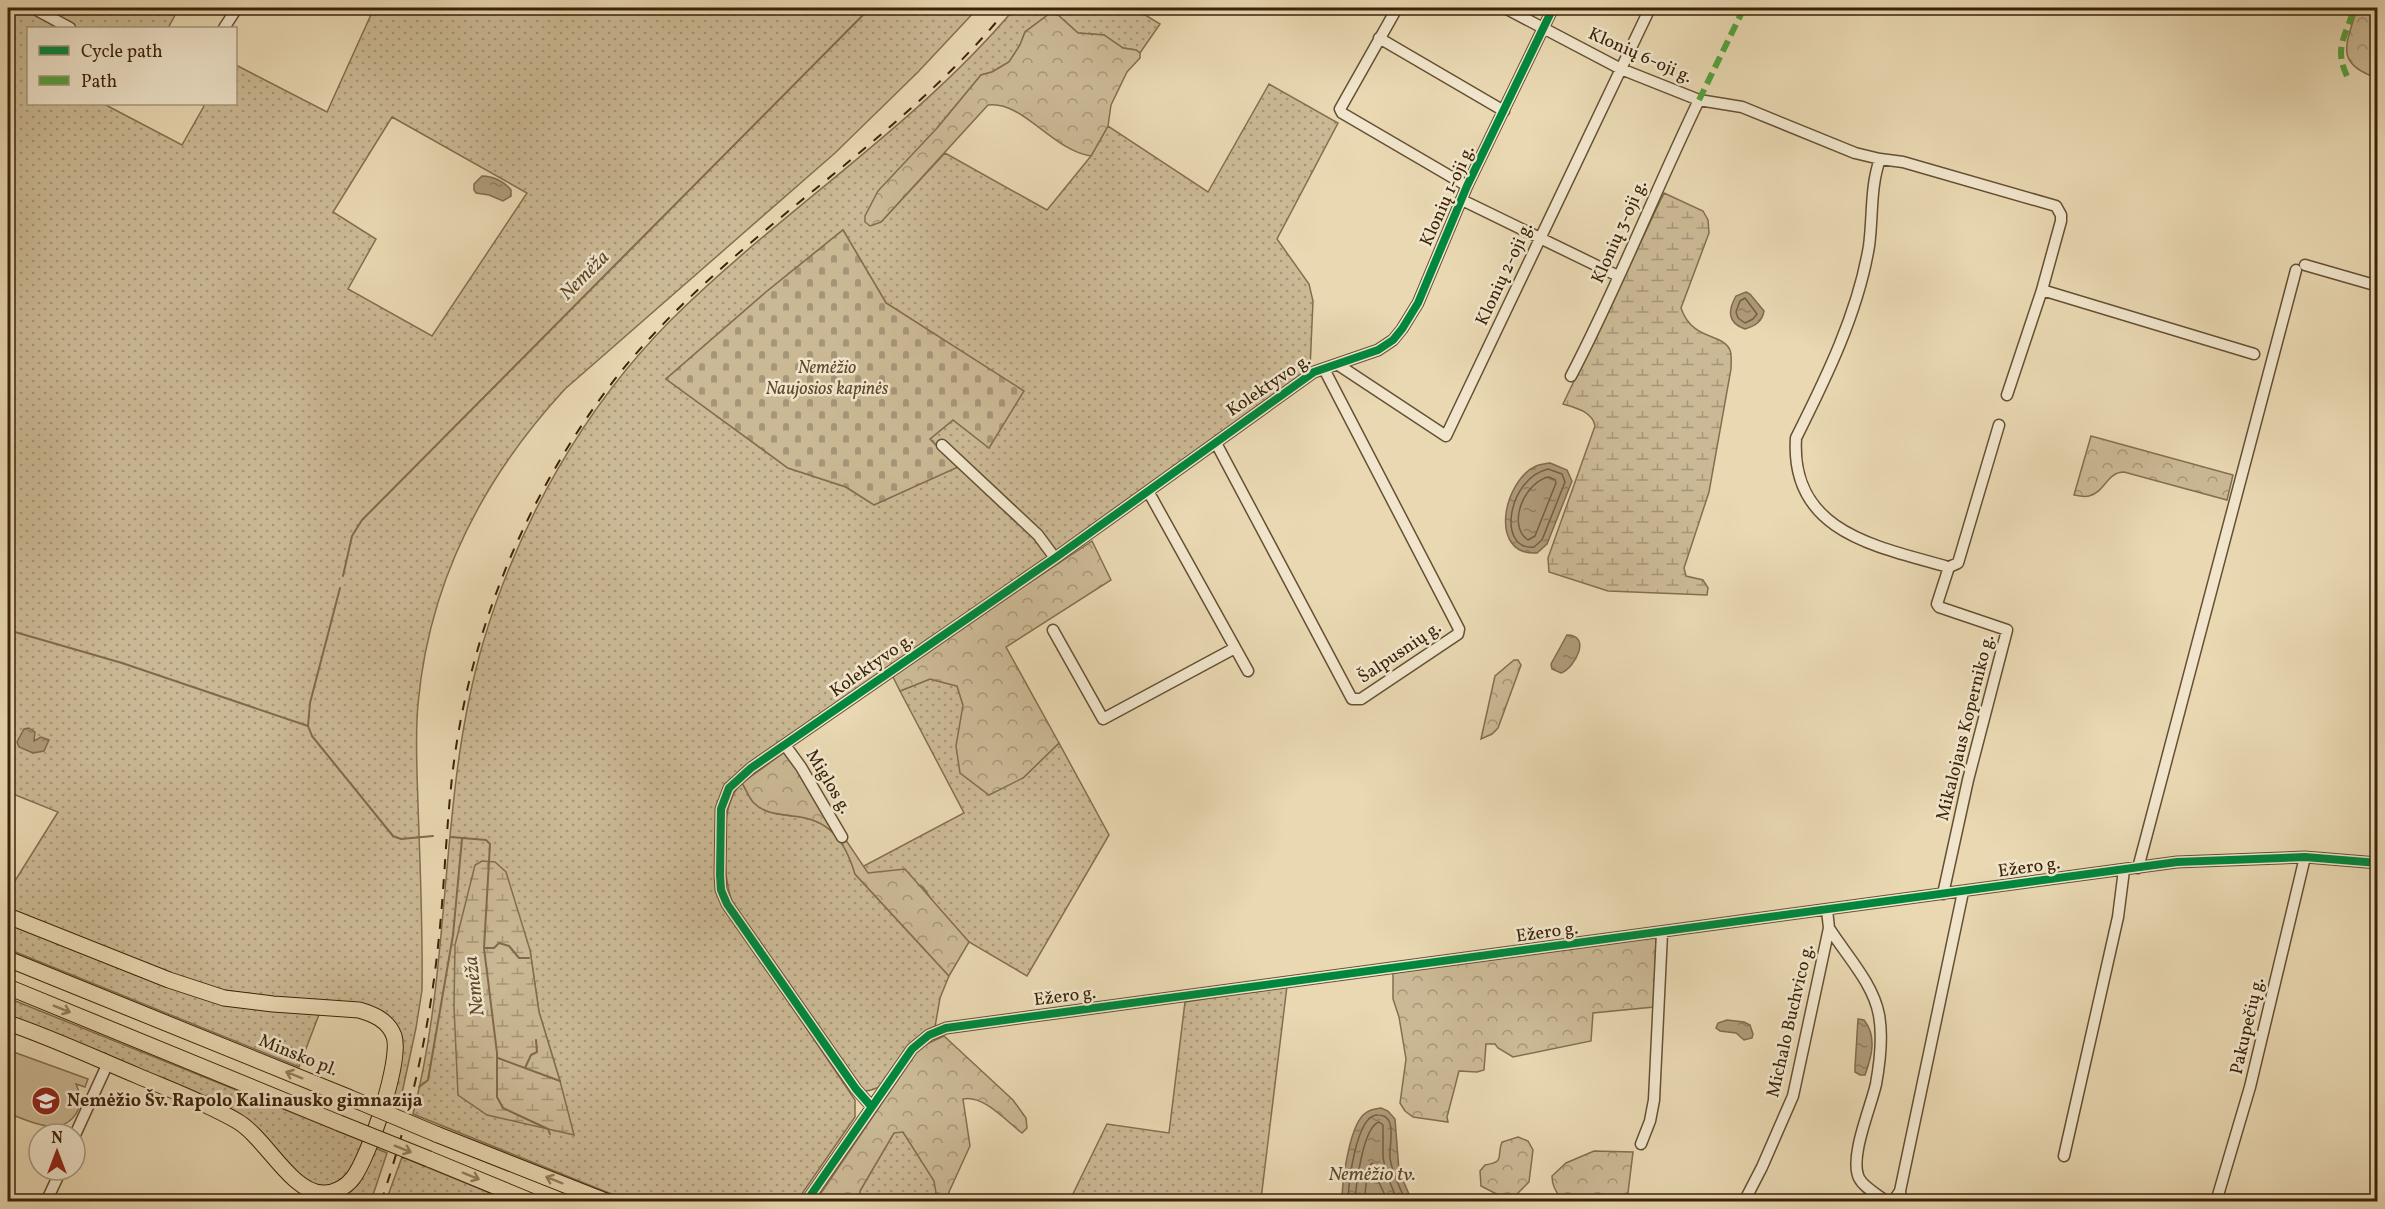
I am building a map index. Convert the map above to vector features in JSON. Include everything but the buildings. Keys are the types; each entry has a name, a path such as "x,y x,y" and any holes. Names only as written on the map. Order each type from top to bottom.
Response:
{"highway":[{"path":"8,916 202,992 247,1001 359,1010 382,1020 393,1034 394,1063 388,1088 358,1170 346,1185 326,1197 301,1185 260,1138 237,1121 108,1063 8,1023"},
{"name":"Minsko pl.","path":"8,959 608,1202"},
{"path":"8,987 533,1202"}],"street":[{"path":"33,8 68,27"},
{"path":"225,27 237,8"},
{"path":"1397,8 1340,109 1342,113 1467,186"},
{"name":"Klonių 6-oji g.","path":"1505,8 1621,69 1699,100"},
{"name":"Klonių 1-oji g.","path":"1337,364 1378,350 1392,340 1402,329 1418,303 1467,186 1553,8"},
{"name":"Klonių 2-oji g.","path":"1337,364 1446,436 1650,8"},
{"path":"1379,38 1504,111"},
{"path":"1699,100 1742,107 1855,153 1903,162 2056,206 2061,215 2061,221 2042,290 2007,395"},
{"name":"Klonių 3-oji g.","path":"1571,376 1600,321 1618,276 1699,100"},
{"path":"1880,159 1874,179 1869,246 1856,297 1839,343 1796,438 1798,473 1808,500 1830,521 1851,534 1878,547 1947,568 1958,562 1999,425"},
{"path":"1462,200 1618,276"},
{"path":"2138,868 2300,267 2378,286"},
{"path":"2042,290 2254,354"},
{"name":"Kolektyvo g.","path":"871,1106 856,1089 727,904 721,890 723,798 737,780 785,745 1055,558 1314,372 1337,364"},
{"name":"Šalpusnių g.","path":"1216,443 1352,699 1361,699 1458,634 1459,629 1324,369"},
{"path":"942,445 1038,535 1055,558"},
{"path":"1148,491 1248,671"},
{"name":"Mikalojaus Koperniko g.","path":"1943,894 1968,780 2007,630 1939,607 1937,604 1947,568"},
{"path":"1053,630 1103,719 1236,648"},
{"name":"Miglos g.","path":"785,745 842,837"},
{"name":"Ežero g.","path":"806,1202 871,1106 918,1043 929,1035 946,1028 2138,868 2208,860 2304,857 2378,863"},
{"name":"Pakupečių g.","path":"2216,1202 2250,1088 2304,857"},
{"path":"2064,1156 2118,917 2124,870"},
{"path":"1893,1202 1901,1196 1963,892"},
{"name":"Michalo Buchvico g.","path":"1744,1202 1793,1096 1829,928 1827,910"},
{"path":"1829,928 1869,988 1879,1015 1881,1034 1878,1074 1860,1135 1857,1168 1862,1182 1887,1202"},
{"path":"1641,1144 1650,1121 1654,1100 1662,933"},
{"path":"81,1122 108,1063"},
{"path":"46,1202 55,1182"}],"green space":[{"path":"8,8 179,8 169,27 27,27 27,105 106,105 182,145 202,105 237,105 237,66 327,112 374,8 978,8 918,72 835,153 565,389 535,423 509,459 464,534 447,574 434,616 424,659 418,704 416,754 422,990 399,1107 388,1103 399,1066 384,1015 212,988 186,980 8,910 8,892 58,812 8,792","holes":["392,117 527,193 432,336 348,289 376,239 333,212"]},
{"path":"1015,8 1134,8 1160,24 1140,53 1123,48 1104,35 1078,33 1058,15 1049,14 1025,32 1009,62 992,72 981,75 938,127 881,222 945,153 1047,210 1091,156 1108,126 1208,192 1269,84 1338,123 1277,239 1309,284 1313,301 1310,369 1058,551 747,766 725,788 719,800 716,816 727,911 855,1100 855,1117 797,1201 629,1201 413,1114 426,1056 434,997 452,818 469,701 483,643 498,599 535,511 558,469 610,390 672,319 758,241 892,130 976,51","holes":["843,230 886,303 1023,391 989,448 953,420 930,439 957,467 874,505 846,487 788,468 666,379 766,292","482,861 530,950 539,1012 560,1081"]},
{"path":"2357,8 2377,8 2377,78 2354,66 2349,59 2347,42"},
{"path":"1049,14 1058,15 1078,33 1104,35 1123,48 1140,53 1140,58 1127,72 1111,105 1108,126 1091,156 1064,145 1013,110 988,105 881,222 870,226 865,222 865,216 878,191 938,127 981,75 992,72 1009,62 1025,32"},
{"path":"1664,193 1703,211 1708,220 1709,233 1681,308 1692,326 1721,341 1731,354 1731,369 1709,492 1684,568 1686,576 1703,580 1708,588 1707,595 1608,591 1549,572 1548,558 1595,426 1587,414 1563,404"},
{"name":"Nemėžio Naujosios kapinės","path":"843,230 886,303 1024,391 989,448 953,420 930,439 958,467 874,505 846,487 788,468 666,379 766,292"},
{"path":"2091,436 2233,475 2227,500 2124,472 2114,475 2094,494 2074,495"},
{"path":"1092,541 1111,580 1006,647 1059,743 1023,778 989,795 960,773 956,746 963,705 957,686 930,679 900,691 892,675"},
{"path":"1514,660 1518,660 1521,665 1498,728 1481,739 1495,676"},
{"path":"930,679 957,686 963,705 1023,778 1059,743 1109,835 1027,976 969,942 933,902 923,887 868,874 862,867 964,813 900,691"},
{"path":"786,751 868,873 905,869 969,942 949,976 855,874 846,851 834,834 817,822 767,811 752,801 742,783"},
{"path":"742,783 758,807 772,813 806,818 826,827 834,834 846,851 855,874 949,976 940,998 935,1027 910,1045 881,1086 875,1089 859,1090 732,902 726,874 724,840 729,807 734,793"},
{"path":"482,861 495,862 506,872 530,950 539,1012 574,1135 487,1115 458,1095 454,1007 455,945 475,865"},
{"path":"8,923 188,993 320,1012 299,1067 8,949"},
{"path":"1656,937 1654,1007 1593,1013 1591,1041 1513,1057 1495,1044 1486,1044 1484,1070 1459,1071 1447,1117 1448,1122 1413,1117 1405,1111 1400,1103 1406,1059 1399,1017 1393,999 1393,973"},
{"path":"1287,986 1261,1199 1237,1196 1225,1197 1214,1202 1069,1202 1107,1124 1169,1133 1185,1002"},
{"path":"8,998 365,1142 358,1160 345,1177 320,1188 302,1179 263,1135 8,1018"},
{"path":"944,1036 1013,1100 1026,1118 1027,1128 1022,1133 987,1105 971,1099 963,1099 970,1146 947,1201 932,1201 936,1193 934,1181 903,1132 894,1133 860,1191 861,1201 815,1202 920,1047"},
{"path":"8,1050 88,1079 85,1087 76,1084 80,1105 68,1122 32,1122 8,1113"},
{"path":"894,1132 903,1132 935,1181 936,1193 932,1201 861,1202 860,1191"},
{"path":"1518,1137 1528,1141 1533,1150 1529,1182 1512,1199 1506,1199 1481,1186 1480,1171 1485,1165 1498,1160 1502,1142"},
{"path":"373,1147 387,1153 371,1201 334,1202 347,1191"},
{"path":"1594,1151 1633,1152 1627,1201 1561,1199 1552,1176 1566,1163"},
{"path":"402,1157 510,1201 386,1201"}],"water":[{"path":"482,176 502,182 511,190 511,196 503,201 476,193 474,184"},
{"path":"1746,292 1764,311 1758,323 1745,329 1732,320 1731,311 1736,296"},
{"path":"1550,463 1567,470 1572,481 1547,544 1537,553 1522,551 1512,543 1506,531 1509,501 1515,486 1525,474 1536,466"},
{"path":"1567,635 1579,640 1580,646 1576,659 1561,673 1552,669 1551,664"},
{"path":"29,728 35,732 34,741 41,737 49,740 44,751 33,753 19,747 17,742 24,729"},
{"path":"1858,1019 1864,1020 1872,1039 1870,1061 1865,1075 1855,1072"},
{"path":"1727,1020 1750,1025 1752,1038 1744,1040 1736,1033 1720,1031 1716,1028 1718,1023"},
{"name":"Nemėžio tv.","path":"1381,1108 1388,1111 1395,1119 1399,1171 1412,1201 1342,1201 1350,1144 1358,1122 1365,1113"}],"waterway":[{"name":"Nemėža","path":"343,576 352,536 362,520 870,8"},
{"name":"Nemėža","path":"340,588 310,703 308,726 312,736 393,836 401,839 433,836"},
{"path":"8,630 122,663 308,726"},
{"name":"Nemėža","path":"451,837 486,840 490,844 484,948 497,1053 497,1097 503,1108 548,1129 550,1134"},
{"path":"419,1087 428,1080 453,935 462,839"},
{"path":"484,948 494,948 499,943 509,946 519,958 529,958"},
{"path":"525,1068 531,1055 537,1052 536,1040"},
{"path":"498,1058 560,1081"}],"railway":[{"path":"381,1202 417,1076 429,1011 441,920 454,761 467,690 493,601 529,517 550,477 600,399 645,344 694,293 910,109 961,61 1008,8"}],"marked path":[{"path":"1699,100 1744,8"},
{"path":"2347,76 2341,49 2354,8"}],"cycle path":[{"path":"871,1106 856,1089 727,904 721,890 720,875 721,809 729,788 751,768 1055,558 1314,372 1378,350 1393,340 1418,303 1467,186 1553,8"},
{"path":"806,1202 912,1049 929,1035 946,1028 2177,862 2305,857 2378,863"}],"place":[{"name":"Nemėžio Šv. Rapolo Kalinausko gimnazija","path":"46,1101"}]}
